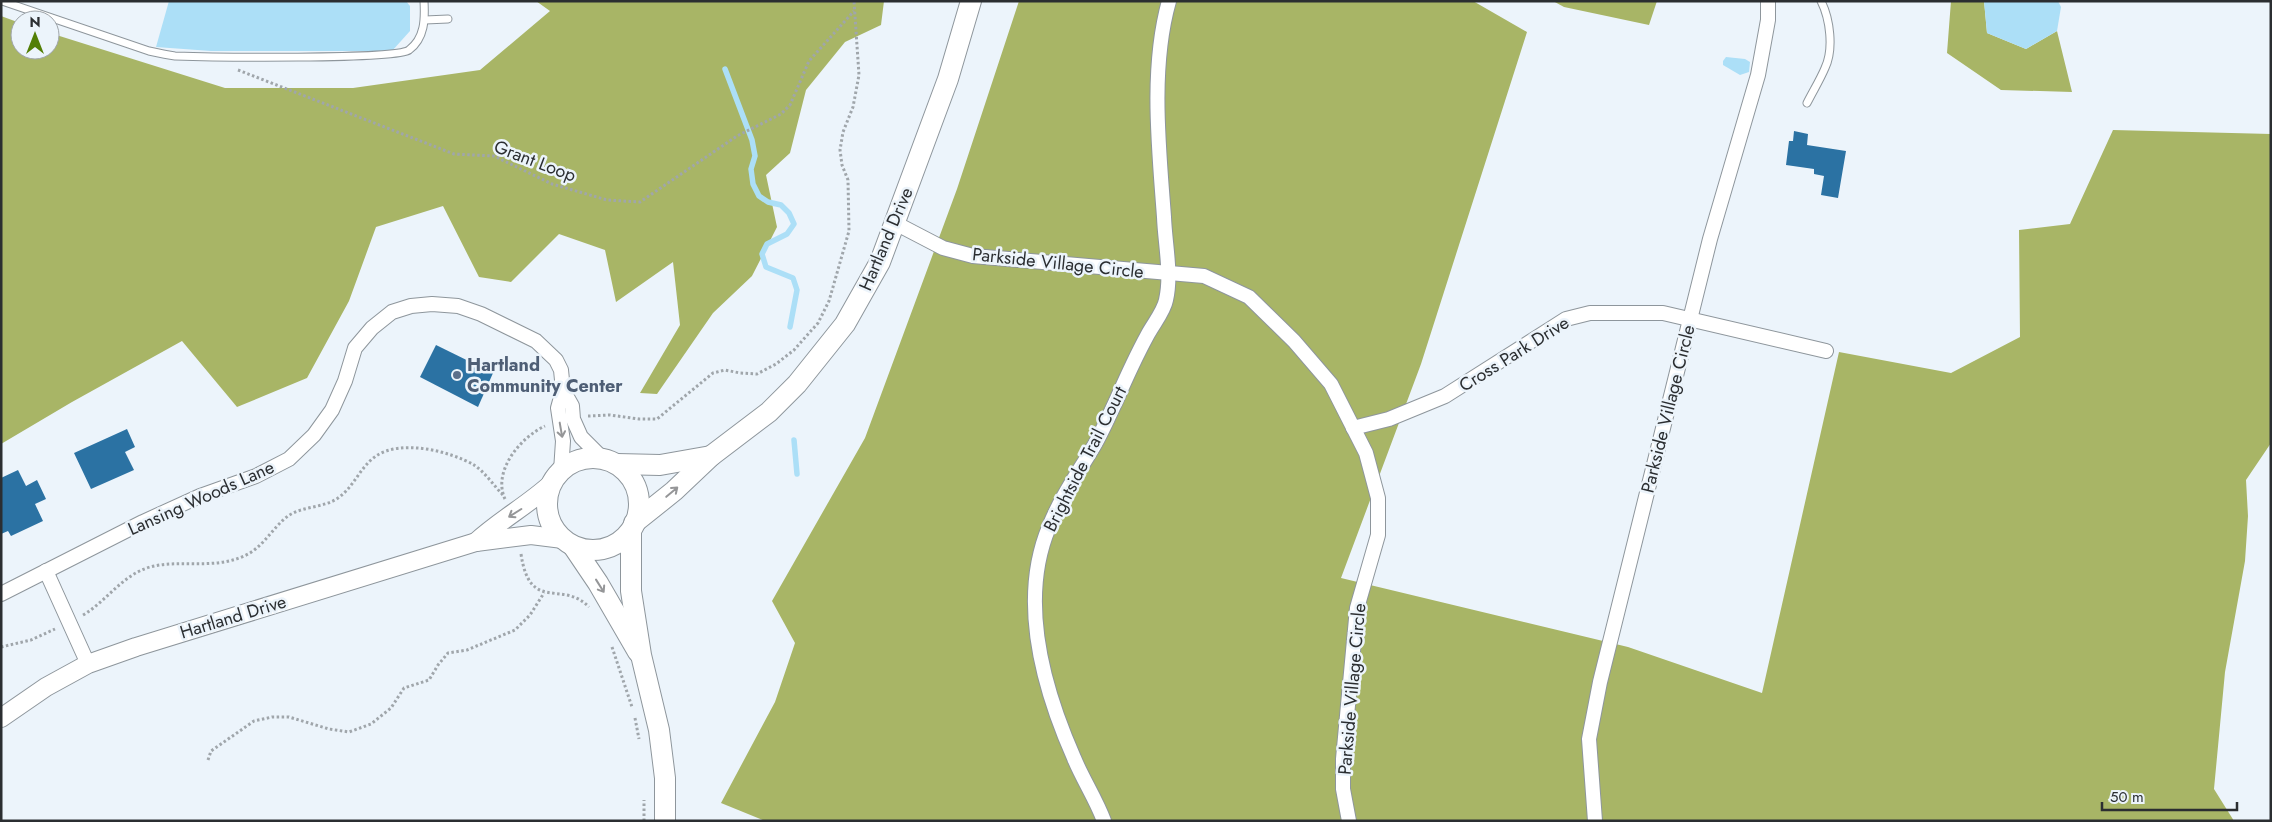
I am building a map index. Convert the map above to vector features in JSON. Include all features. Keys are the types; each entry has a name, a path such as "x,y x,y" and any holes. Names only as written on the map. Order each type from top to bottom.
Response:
{"main road":[{"name":"Hartland Drive","path":"568,542 591,550 606,548 620,541 711,456 769,412 824,353 845,324 880,262 948,79 971,1"},
{"name":"Hartland Drive","path":"556,477 573,462 588,458 610,462 660,465 711,456"},
{"path":"610,462 629,474 636,488 639,502 633,527 631,591 641,655 659,730 665,778 665,821"},
{"path":"556,477 547,498 548,513 553,527 568,542 598,583 625,632 641,655"}],"street":[{"name":"Parkside Village Circle","path":"1168,274 1160,161 1158,57 1169,1"},
{"name":"Parkside Village Circle","path":"1595,821 1589,739 1596,701 1710,239 1758,75 1768,20 1768,1"},
{"name":"Parkside Village Circle","path":"895,223 943,248 973,256 1204,276 1250,297 1294,341 1331,384 1366,453 1378,498 1378,535 1357,608 1343,759 1343,789 1349,821"},
{"name":"Brightside Trail Court","path":"1104,821 1097,802 1073,757 1049,690 1037,634 1035,600 1038,566 1048,529 1068,486 1092,450 1147,335 1166,301 1168,274"},
{"name":"Lansing Woods Lane","path":"1,594 143,522 200,496 256,476 289,459 314,435 332,410 345,381 355,348 372,328 392,312 411,306 432,304 458,306 481,314 536,341 556,360 561,370 563,390 558,408 563,441 556,477"},
{"name":"Cross Park Drive","path":"1353,428 1388,418 1445,396 1554,327 1577,316 1597,312 1652,312 1826,352"},
{"name":"Lansing Woods Lane","path":"563,390 572,406 573,418 582,437 610,462"},
{"name":"Hartland Drive","path":"476,542 496,524 524,508 556,477"},
{"name":"Hartland Drive","path":"1,718 46,687 88,664 136,647 476,542 531,535 568,542"},
{"path":"46,572 88,664"}],"lane":[{"path":"2,1 149,51 173,56 388,55 407,51 418,42 424,20 424,1"},
{"path":"1807,103 1826,66 1830,45 1826,12 1822,1"},
{"path":"424,20 448,19"}],"path":[{"path":"579,417 610,415 639,419 657,419 713,372 725,370 757,374 776,364 794,350 818,323 829,301 849,231 848,180 842,165 840,150 843,132 853,107 859,75 854,1"},
{"name":"Grant Loop","path":"237,70 454,154 494,156 552,184 608,200 640,202 737,136 781,114 790,105 809,61 854,10"},
{"path":"504,496 502,480 509,460 522,442 548,425"},
{"path":"1,647 31,640 69,623 98,606 126,579 151,567 195,565 228,561 244,556 257,548 288,516 338,498 352,484 361,469 376,456 392,448 409,447 428,450 475,466 504,496 508,503"},
{"path":"521,552 526,575 534,586 544,593 571,596 584,602 593,611"},
{"path":"208,760 211,752 254,721 272,717 289,717 329,729 350,732 371,724 392,708 404,688 429,680 438,665 448,654 467,650 515,630 530,615 544,593"},
{"path":"611,646 627,690 640,746"},
{"path":"644,793 644,821"}],"green space":[{"path":"536,1 884,1 881,25 845,42 806,90 790,153 766,175 777,227 752,276 713,313 657,394 640,393 680,325 673,262 616,302 605,250 559,234 511,282 479,277 443,206 376,227 349,301 307,378 237,407 182,341 1,444 1,16 10,19 10,60 60,60 60,36 225,88 353,88 480,70 550,11"},
{"path":"1019,1 1473,1 1527,32 1421,364 1341,578 1628,647 1762,693 1839,352 1951,373 2020,337 2019,230 2070,224 2113,130 2271,134 2271,443 2246,480 2248,516 2245,561 2225,672 2214,789 2234,821 765,821 721,803 775,702 795,643 772,601 865,438 957,189"},
{"path":"1553,1 1657,1 1649,25 1564,7"},
{"path":"1951,1 1984,1 1987,33 2026,49 2057,31 2072,92 2001,90 1947,53"}],"water":[{"path":"169,1 406,1 410,6 410,31 392,51 211,51 156,47"},
{"path":"1984,1 2058,1 2061,7 2057,31 2026,49 1987,33"},
{"path":"1726,57 1745,59 1750,62 1749,72 1740,75 1723,65"}],"building":[{"path":"1794,131 1808,134 1807,145 1846,151 1838,198 1821,195 1824,176 1814,174 1814,169 1786,165 1789,141 1793,141"},
{"name":"Hartland Community Center","path":"436,345 493,373 478,407 420,377"},
{"path":"127,429 135,447 125,452 134,470 91,489 74,453"},
{"path":"18,470 26,486 37,480 46,499 35,504 43,521 11,536 8,531 1,534 1,478"}],"waterway":[{"path":"725,69 752,140 755,156 751,169 753,184 759,196 768,202 781,205 789,213 794,224 787,234 767,244 762,254 766,267 793,278 797,290 790,327"},
{"path":"794,440 797,474"}],"place":[{"name":"Hartland Community Center","path":"457,375"}]}
